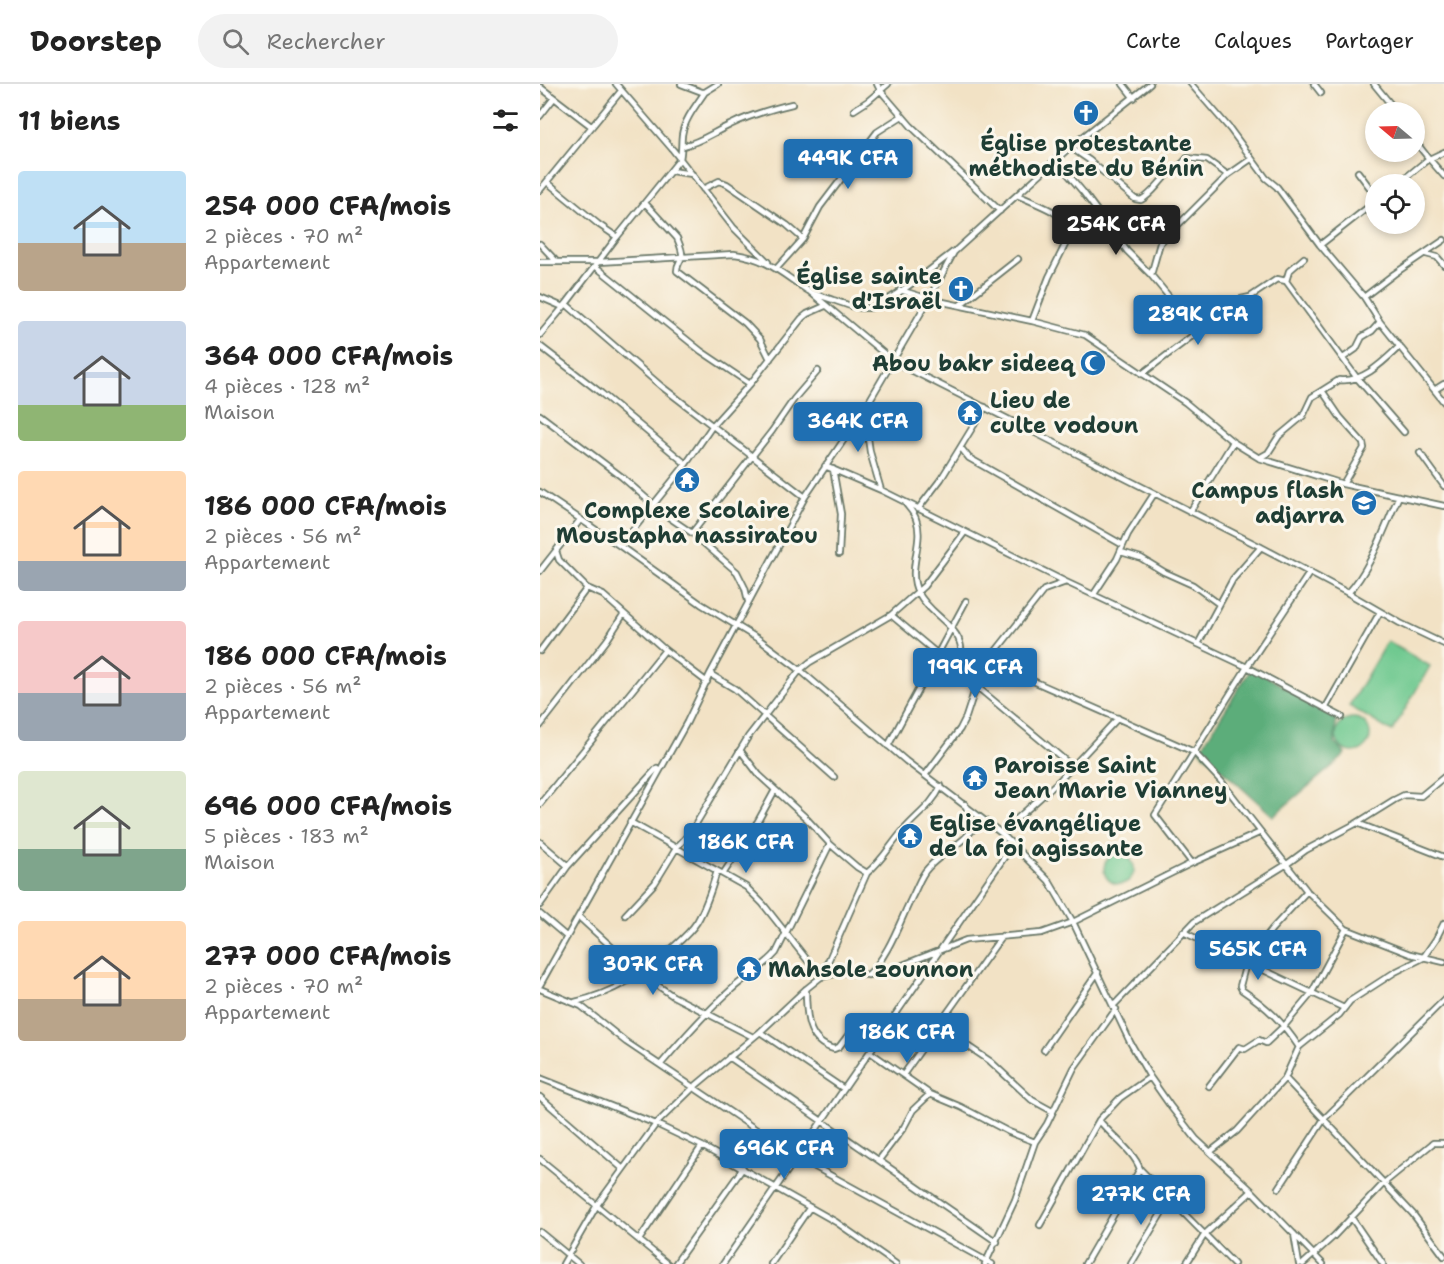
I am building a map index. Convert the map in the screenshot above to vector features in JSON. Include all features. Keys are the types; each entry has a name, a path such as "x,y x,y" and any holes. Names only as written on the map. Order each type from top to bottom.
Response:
{"street":[{"path":"616,84 640,110 733,227 769,263"},
{"path":"681,84 705,92"},
{"path":"540,335 680,159 683,146 682,135 686,123 705,92 718,84"},
{"path":"877,84 902,116 1000,211"},
{"path":"854,110 888,84"},
{"path":"1122,84 1134,98"},
{"path":"809,291 849,306 869,308 890,300 900,290 954,252 1070,147 1150,84"},
{"path":"1191,84 1230,129 1266,178 1277,187 1320,245 1365,297 1380,322 1436,389 1444,402"},
{"path":"1314,84 1321,93"},
{"path":"1374,84 1389,102"},
{"path":"540,87 591,126"},
{"path":"540,190 621,91"},
{"path":"540,116 554,98"},
{"path":"683,146 702,141 730,124 764,111 792,104"},
{"path":"777,268 803,239 820,207 877,132 902,116"},
{"path":"1070,147 1136,199 1141,200 1167,174 1180,167 1187,158 1207,160 1228,175"},
{"path":"1410,174 1427,160 1444,152"},
{"path":"1425,157 1444,176"},
{"path":"1151,274 1160,243 1228,175 1251,159"},
{"path":"1056,160 1083,192 1126,251 1151,274 1198,332"},
{"path":"671,171 692,174"},
{"path":"1358,172 1365,181"},
{"path":"703,189 719,181 727,184 787,225 803,239"},
{"path":"547,182 617,237"},
{"path":"1017,195 1051,211 1091,239 1096,239 1109,228"},
{"path":"645,204 680,244 682,257 677,271 745,323 760,339 770,359"},
{"path":"1320,245 1365,210"},
{"path":"1032,321 1049,277 1074,229"},
{"path":"1365,297 1444,240"},
{"path":"540,244 556,261"},
{"path":"954,252 864,410 805,497 748,601 687,722 540,987 574,1002 626,1042 797,1157 988,1263 1020,1186 1035,1142 1047,1124 1074,1068 1115,1007 1183,932 1194,922 1306,850 1404,795 1421,796 1444,777"},
{"path":"540,262 597,264 734,254 769,263 809,291 893,361 1310,572 1380,612 1444,644"},
{"path":"1426,254 1437,257 1444,265"},
{"path":"1286,280 1289,271 1304,258"},
{"path":"961,304 1018,259"},
{"path":"597,264 701,351 750,384"},
{"path":"1142,374 1241,299 1250,297 1277,279 1286,280 1357,378 1404,432"},
{"path":"900,290 929,299 961,304 1085,335 1186,404 1233,442 1259,458 1343,484 1444,506"},
{"path":"540,297 565,305 661,386 805,497"},
{"path":"620,546 686,464 713,425 750,384 804,316 825,306"},
{"path":"1343,358 1356,349 1362,337 1380,322"},
{"path":"540,346 686,464"},
{"path":"1259,458 1268,453 1280,436 1303,416 1312,398 1339,380 1347,381 1365,376 1400,346"},
{"path":"692,533 818,371"},
{"path":"1436,389 1444,384"},
{"path":"1323,392 1340,417 1363,443 1364,448 1343,484"},
{"path":"918,509 961,448 985,407"},
{"path":"864,410 867,438 881,490"},
{"path":"540,415 622,477 737,572 742,580 748,601"},
{"path":"1190,512 1233,442"},
{"path":"961,448 969,458 1123,545"},
{"path":"1420,453 1444,486"},
{"path":"825,466 881,490 1066,582 1247,667 1342,717"},
{"path":"833,469 841,514 839,554"},
{"path":"1094,594 1154,494"},
{"path":"541,495 620,546 701,604 736,625 800,670 888,746 1001,833 1037,868 1049,881 1073,921 1150,1077 1186,1127 1323,1264"},
{"path":"1348,592 1366,571 1371,555 1399,496"},
{"path":"905,502 917,519 914,577 918,593 959,639 963,651 957,671"},
{"path":"540,571 580,520"},
{"path":"625,915 655,883 676,847 691,832 740,750 800,670 891,615 918,593 965,532"},
{"path":"1198,644 1243,566 1261,547"},
{"path":"556,551 559,560 587,588 603,595 623,615 707,682"},
{"path":"1121,552 1141,558 1164,572 1193,585 1219,604"},
{"path":"1192,863 1155,815 1247,667 1310,572"},
{"path":"926,774 960,729 976,685 988,661 1044,590 1066,582"},
{"path":"540,651 587,588"},
{"path":"888,746 966,601"},
{"path":"1326,707 1380,612"},
{"path":"540,726 607,640 623,615"},
{"path":"891,615 1072,767"},
{"path":"540,804 665,650"},
{"path":"988,661 1194,752 1262,832 1307,891 1346,930 1423,958 1444,962"},
{"path":"710,674 735,689 834,777"},
{"path":"1001,833 1072,767 1118,718"},
{"path":"740,750 759,775 806,818 830,844 867,873"},
{"path":"540,905 568,866 664,760"},
{"path":"563,1264 597,1205 656,1124 693,1087 760,1032 820,975 867,873 934,799 941,786"},
{"path":"723,874 758,821 775,790"},
{"path":"868,975 880,962 915,889 928,868 974,828 965,804"},
{"path":"630,822 752,892 820,975"},
{"path":"1357,823 1444,857"},
{"path":"820,975 842,972 868,975 885,972 966,940 1042,933 1073,921 1262,832"},
{"path":"540,842 568,866"},
{"path":"661,1064 733,987 768,962 786,934 830,844"},
{"path":"723,1264 1012,846"},
{"path":"574,1002 602,994 641,975 687,935 697,921 717,871"},
{"path":"1299,1047 1285,1025 1266,1006 1242,990 1240,986 1246,963 1272,929 1307,891"},
{"path":"540,914 567,937"},
{"path":"579,917 641,975 673,996 753,1037"},
{"path":"1210,1152 1237,1131 1285,1078 1299,1047 1316,1031 1332,1022 1350,1001 1423,958 1444,923"},
{"path":"1209,1086 1239,1047 1245,1049 1259,1040 1266,1043 1285,1025 1311,994 1346,930"},
{"path":"1183,932 1344,1008"},
{"path":"903,1075 1002,936"},
{"path":"1044,1050 1098,972"},
{"path":"806,989 810,1029 814,1036 822,1044 834,1048 839,1047 849,1034"},
{"path":"1279,1188 1323,1119 1444,1000"},
{"path":"938,1026 990,1061 1032,1100 1052,1111"},
{"path":"760,1032 844,1089"},
{"path":"870,1052 930,1094 1035,1142"},
{"path":"729,1057 997,1242"},
{"path":"1040,1225 1099,1120 1120,1098 1150,1077"},
{"path":"540,1078 656,1124 702,1146 861,1238 896,1264"},
{"path":"1285,1078 1413,1214 1444,1256"},
{"path":"879,1160 914,1110 930,1094"},
{"path":"540,1097 623,1169"},
{"path":"1099,1120 1133,1157 1140,1169 1234,1264"},
{"path":"1294,1234 1301,1264 1314,1255 1384,1183 1433,1143 1444,1143"},
{"path":"639,1240 702,1146"},
{"path":"540,1159 668,1264"},
{"path":"675,1264 743,1168"},
{"path":"1085,1264 1140,1169"},
{"path":"1186,1264 1205,1234 1252,1191"},
{"path":"1131,1264 1170,1199"},
{"path":"771,1264 810,1207"},
{"path":"1351,1217 1383,1264"},
{"path":"540,1232 579,1264"},
{"path":"883,1264 885,1256"}],"green space":[{"path":"1387,641 1430,666 1392,732 1349,706"},
{"path":"1252,667 1336,719 1335,743 1345,753 1273,816 1200,750"},
{"path":"1353,718 1365,723 1370,735 1365,747 1353,752 1341,747 1336,735 1341,723"},
{"path":"1119,854 1130,858 1134,869 1130,880 1119,884 1108,880 1104,869 1108,858"}],"place":[{"name":"Église protestante méthodiste du Bénin","path":"1086,113"},
{"name":"Église sainte d'Israël","path":"961,289"},
{"name":"Abou bakr sideeq","path":"1093,363"},
{"name":"Lieu de culte vodoun","path":"970,413"},
{"name":"Complexe Scolaire Moustapha nassiratou","path":"687,480"},
{"name":"Campus flash adjarra","path":"1364,503"},
{"name":"Paroisse Saint Jean Marie Vianney","path":"975,778"},
{"name":"Eglise évangélique de la foi agissante","path":"910,836"},
{"name":"Mahsole zounnon","path":"749,969"}]}
